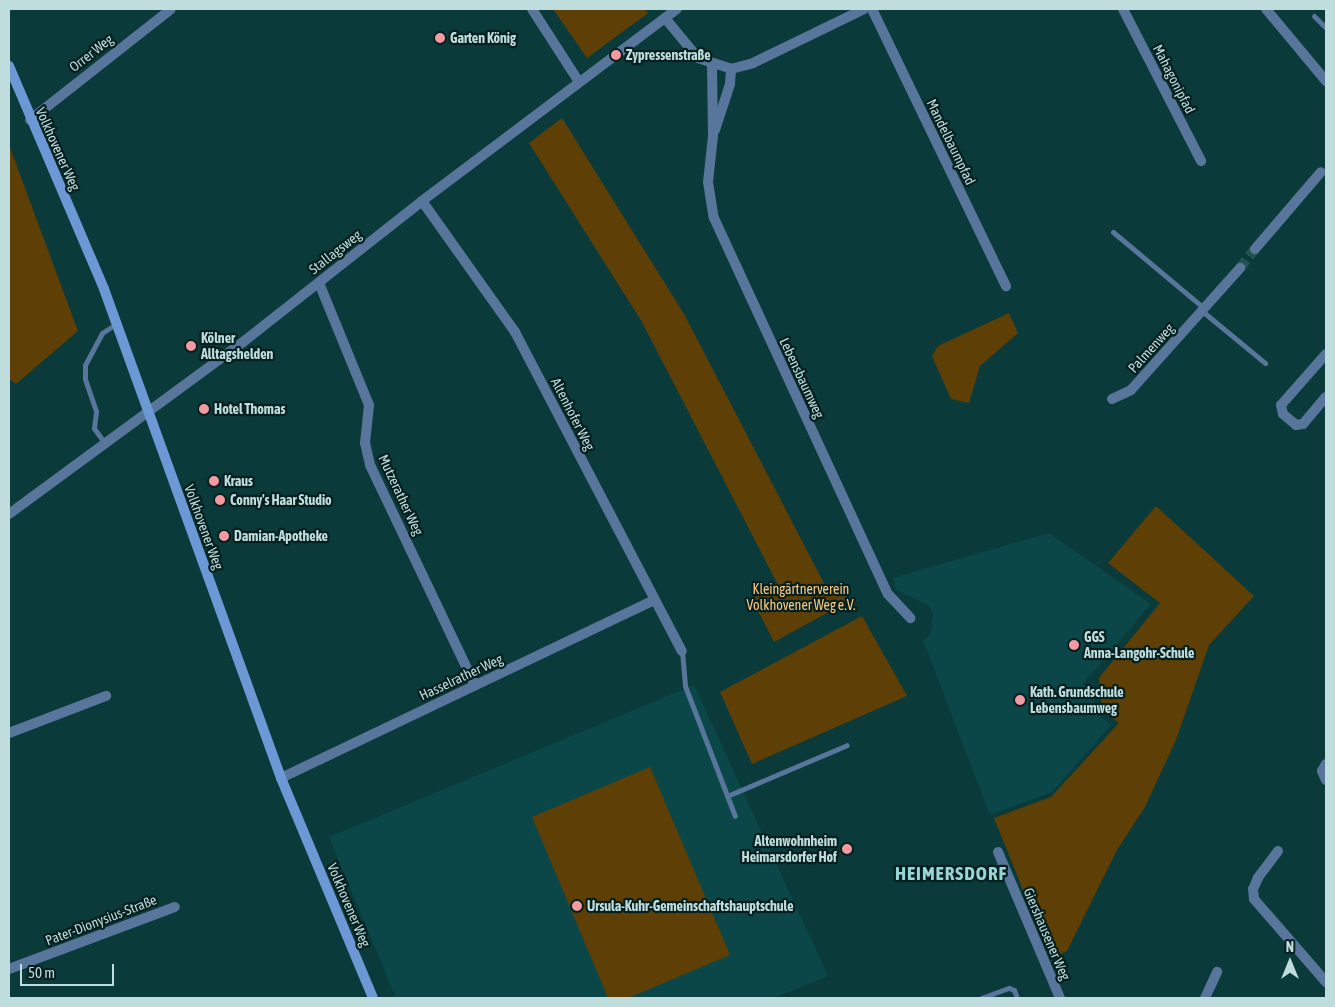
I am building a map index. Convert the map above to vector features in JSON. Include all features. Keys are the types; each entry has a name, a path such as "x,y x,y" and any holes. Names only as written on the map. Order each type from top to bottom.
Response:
{"street":[{"name":"Orrer Weg","path":"30,120 171,9"},
{"path":"532,9 579,82"},
{"name":"Stallagsweg","path":"9,514 319,282 422,201 677,9"},
{"path":"665,18 698,58 712,65 731,69 753,63 864,9"},
{"name":"Mandelbaumpfad","path":"872,9 1006,286"},
{"name":"Mahagonipfad","path":"1123,9 1201,161"},
{"path":"1266,9 1326,81"},
{"name":"Lebensbaumweg","path":"712,65 713,136 709,195 724,244 888,594 910,618"},
{"name":"Volkhovener Weg","path":"9,66 116,324 281,778 374,998"},
{"name":"Lebensbaumweg","path":"713,136 730,84 731,69"},
{"path":"1255,249 1321,172"},
{"name":"Altenhofer Weg","path":"422,201 514,332 682,651"},
{"name":"Palmenweg","path":"1112,399 1131,390 1240,268"},
{"name":"Mutzerather Weg","path":"319,282 369,405 365,443 370,465 475,685"},
{"path":"1326,354 1281,405 1283,414 1296,425 1302,424 1326,397"},
{"name":"Hasselrather Weg","path":"281,778 654,600"},
{"path":"9,733 106,696"},
{"path":"1325,779 1322,771 1326,764"},
{"path":"1278,851 1258,878 1253,889 1254,899 1326,982"},
{"name":"Giershausener Weg","path":"998,852 1060,998"},
{"name":"Pater-Dionysius-Straße","path":"9,969 175,907"},
{"path":"1205,998 1217,972"}],"lane":[{"path":"1314,16 1326,28"},
{"path":"1114,232 1266,363"},
{"path":"104,442 94,428 96,411 86,380 85,365 102,333 116,324"},
{"path":"682,651 685,686 735,816"},
{"path":"727,796 847,745"},
{"path":"980,998 1009,988 1014,990 1017,998"}],"shaded area":[{"name":"Kath. Grundschule Lebensbaumweg","path":"1049,533 1151,604 1082,685 1092,684 1096,713 1111,725 1052,792 990,815 923,640 931,633 933,612 928,605 896,590 893,578"},
{"name":"Ursula-Kuhr-Gemeinschaftshauptschule","path":"694,685 828,976 774,998 396,998 329,837"}],"green space":[{"path":"553,9 645,9 648,13 587,58"},
{"name":"Kleingärtnerverein Volkhovener Weg e.V.","path":"562,118 684,314 827,589 833,594 846,596 847,602 774,642 752,599 778,585 642,322 529,143"},
{"path":"9,145 78,331 16,384 9,379"},
{"path":"1009,313 1018,333 980,366 969,403 951,399 932,356 938,346"},
{"path":"1156,506 1254,596 1209,645 1176,740 1145,807 1117,850 1067,951 1051,959 994,818 1051,797 1119,723 1102,709 1099,678 1160,603 1108,563"},
{"path":"862,616 907,696 752,764 720,692"},
{"path":"650,767 730,955 628,998 608,998 532,817"}],"tunnel":[{"path":"1240,268 1255,249"}],"place":[{"name":"Garten König","path":"440,38"},
{"name":"Zypressenstraße","path":"616,55"},
{"name":"Kölner Alltagshelden","path":"191,346"},
{"name":"Hotel Thomas","path":"204,409"},
{"name":"Kraus","path":"214,481"},
{"name":"Conny's Haar Studio","path":"220,500"},
{"name":"Damian-Apotheke","path":"224,536"},
{"name":"GGS Anna-Langohr-Schule","path":"1074,645"},
{"name":"Kath. Grundschule Lebensbaumweg","path":"1020,700"},
{"name":"Altenwohnheim Heimarsdorfer Hof","path":"847,849"},
{"name":"Ursula-Kuhr-Gemeinschaftshauptschule","path":"577,906"}],"district":[{"name":"HEIMERSDORF","path":"951,874"}]}
